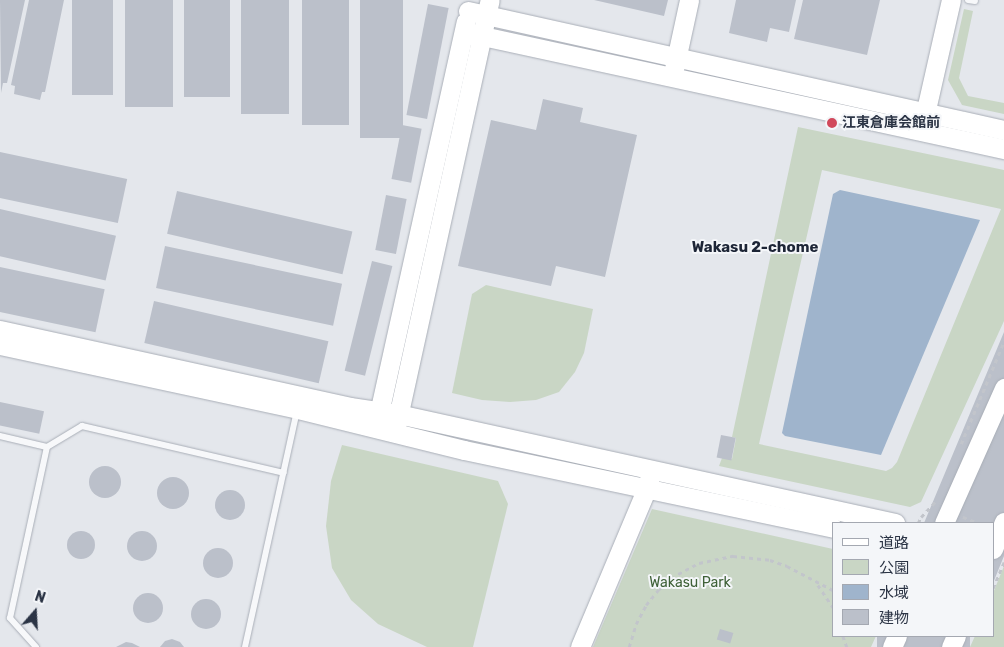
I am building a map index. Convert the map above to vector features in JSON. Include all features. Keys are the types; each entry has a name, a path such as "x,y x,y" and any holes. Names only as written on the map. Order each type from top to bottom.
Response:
{"street":[{"path":"672,78 689,0"},
{"path":"921,132 950,0"},
{"path":"394,434 473,34 470,6 489,8 677,57 1004,130"},
{"path":"378,419 473,34 489,8"},
{"path":"473,34 1004,149"},
{"path":"0,330 350,407 378,419 394,434 889,522"},
{"path":"0,345 298,409 378,419 398,414 832,528"},
{"path":"944,522 1004,388"},
{"path":"580,647 649,479"},
{"path":"994,547 1004,522"}],"lane":[{"path":"245,647 298,409"},
{"path":"0,436 47,447 82,426 284,472"},
{"path":"36,647 10,618 47,447"}],"path":[{"path":"958,450 1004,341"},
{"path":"918,522 938,497"},
{"path":"629,647 636,624 646,605 659,589 678,574 699,563 733,556 770,560 787,566 817,584 832,590"},
{"path":"994,586 1004,562"},
{"path":"817,584 832,606"}],"green space":[{"path":"964,9 973,11 959,78 968,96 1004,103 1004,114 962,105 948,80"},
{"path":"798,127 1004,170 1004,321 921,502 910,507 719,466 722,458 732,459 736,438 732,437","holes":["822,170 1001,209 897,462 892,468 886,471 759,444"]},
{"path":"486,285 593,309 584,353 575,372 559,392 536,400 510,402 482,400 452,393 472,294"},
{"path":"342,445 498,481 508,504 473,647 427,647 378,624 351,600 332,568 326,526 331,481"},
{"name":"Wakasu Park","path":"652,509 832,549 832,637 876,637 871,647 593,647"},
{"path":"1004,566 1004,647 970,647 975,637 994,637 994,591"}],"water":[{"path":"840,190 980,220 881,455 785,436 782,433 833,194"}],"building":[{"path":"0,0 25,0 7,83 3,83 1,93"},
{"path":"29,0 64,0 45,92 42,92 40,100 14,94 15,86 11,85"},
{"path":"72,0 113,0 113,95 72,95"},
{"path":"125,0 173,0 173,107 125,107"},
{"path":"184,0 230,0 230,97 184,97"},
{"path":"241,0 289,0 289,114 241,114"},
{"path":"302,0 349,0 349,125 302,125"},
{"path":"360,0 403,0 403,138 360,138"},
{"path":"594,0 668,0 664,16"},
{"path":"736,0 796,0 789,32 770,28 767,42 729,33"},
{"path":"803,0 880,0 867,55 794,39"},
{"path":"428,4 449,8 427,119 406,115"},
{"path":"543,99 583,108 580,122 637,135 605,277 556,266 551,286 458,266 491,120 536,130"},
{"path":"402,125 422,129 411,183 392,179"},
{"path":"0,152 127,179 118,223 0,198"},
{"path":"177,191 352,231 342,274 167,234"},
{"path":"386,195 407,199 396,254 375,250"},
{"path":"0,209 116,236 106,281 0,256"},
{"path":"165,246 342,284 333,326 156,288"},
{"path":"372,261 392,266 365,376 345,371"},
{"path":"0,267 105,289 96,332 0,312"},
{"path":"154,301 328,341 319,383 144,343"},
{"path":"1004,332 1004,556 994,581 994,522 924,522"},
{"path":"0,402 44,411 39,434 0,426"},
{"path":"721,435 736,438 731,460 717,458"},
{"path":"105,466 117,470 121,482 117,494 105,498 93,494 89,482 93,470"},
{"path":"173,477 185,481 189,493 185,505 173,509 161,505 157,493 161,481"},
{"path":"230,490 241,494 245,505 241,516 230,520 219,516 215,505 219,494"},
{"path":"81,531 91,535 95,545 91,555 81,559 71,555 67,545 71,535"},
{"path":"142,531 153,535 157,546 153,557 142,561 131,557 127,546 131,535"},
{"path":"218,548 229,552 233,563 229,574 218,578 207,574 203,563 207,552"},
{"path":"148,593 159,597 163,608 159,619 148,623 137,619 133,608 137,597"},
{"path":"206,599 217,603 221,614 217,625 206,629 195,625 191,614 195,603"},
{"path":"720,629 733,633 730,644 717,640"},
{"path":"877,637 970,637 970,647 877,647"},
{"path":"172,639 180,642 184,647 160,647 165,641"},
{"path":"126,642 132,643 140,647 116,647"}],"place":[{"name":"江東倉庫会館前","path":"832,123"}],"district":[{"name":"Wakasu 2-chome","path":"755,248"}]}
